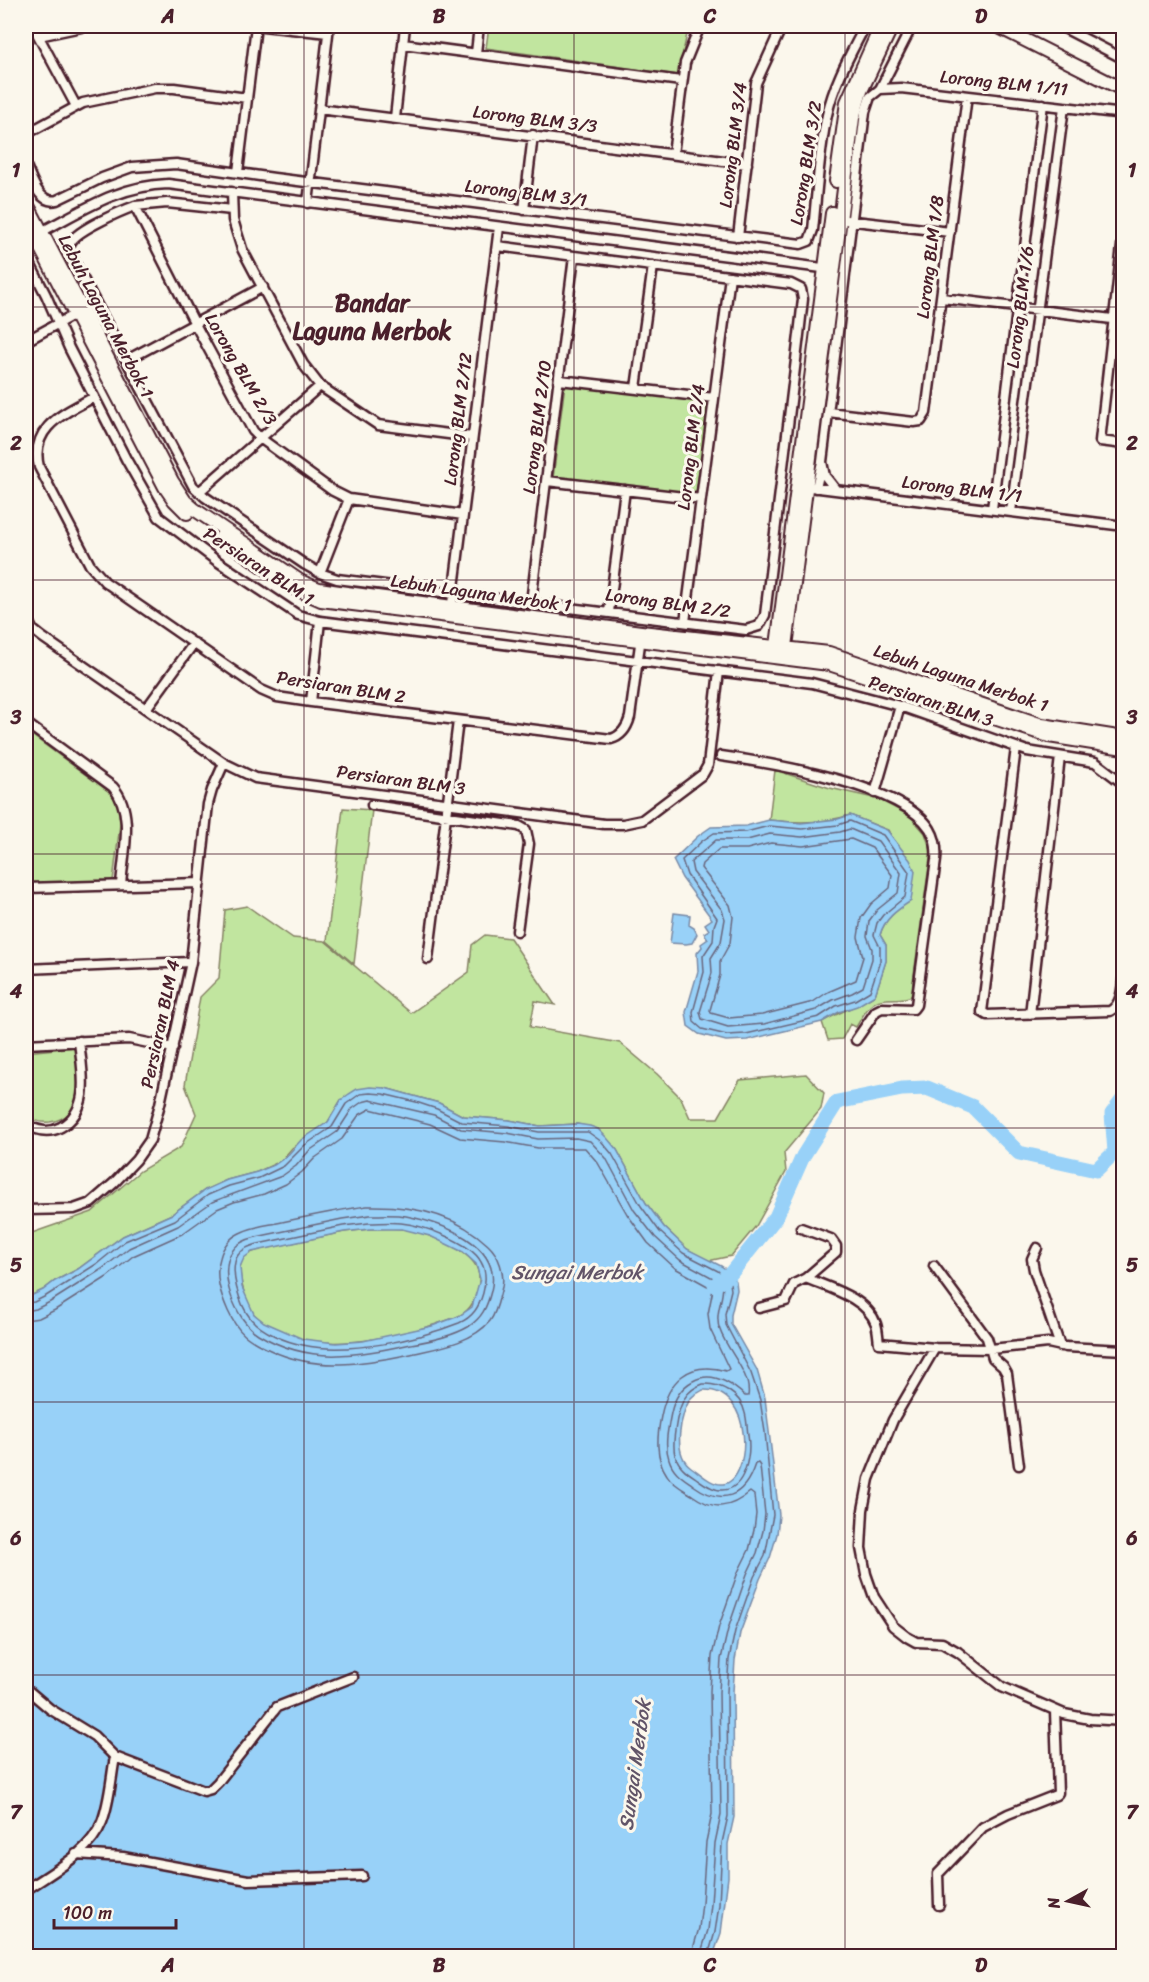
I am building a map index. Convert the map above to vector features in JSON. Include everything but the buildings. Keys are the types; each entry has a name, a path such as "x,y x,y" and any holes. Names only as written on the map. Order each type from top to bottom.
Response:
{"street":[{"path":"33,26 76,106"},
{"path":"39,36 86,26"},
{"path":"238,172 256,26"},
{"path":"263,26 328,29 308,203"},
{"path":"395,118 405,26"},
{"path":"476,53 479,26"},
{"path":"673,154 681,81 687,55 700,26"},
{"name":"Lorong BLM 3/4","path":"738,237 758,77 782,26"},
{"name":"Lorong BLM 3/2","path":"738,237 796,244 805,243 811,238 827,115 841,72 865,26"},
{"path":"836,490 825,476 822,462 828,412 847,102 881,26"},
{"path":"841,219 850,133 856,105 892,26"},
{"path":"780,654 806,487 829,269 865,112 873,93 880,89 912,26"},
{"path":"997,26 1124,90"},
{"path":"1060,26 1077,30 1124,58"},
{"path":"403,44 681,81"},
{"path":"889,69 891,78 901,88"},
{"path":"26,134 76,106 117,95 165,87 247,98"},
{"name":"Lorong BLM 1/11","path":"880,89 901,88 1124,114"},
{"name":"Lorong BLM 1/8","path":"828,412 914,422 921,421 926,413 967,96"},
{"name":"Lorong BLM 1/6","path":"992,510 1043,104"},
{"name":"Lorong BLM 1/6","path":"1011,512 1064,107"},
{"name":"Lorong BLM 3/3","path":"319,109 747,164"},
{"path":"524,210 533,135"},
{"name":"Lorong BLM 3/1","path":"26,166 42,197 52,201 109,175 142,165 176,164 738,237"},
{"path":"38,234 108,197 139,186 168,184 829,269"},
{"path":"232,192 232,210 239,242 303,364 320,386 378,425 472,437"},
{"name":"Lebuh Laguna Merbok 1","path":"26,202 38,234 79,312 185,501 312,587 451,611 641,637 780,654 838,656 1042,725 1124,738"},
{"path":"135,206 167,203 232,210"},
{"name":"Lorong BLM 2/3","path":"135,206 242,412 260,438 333,491 349,499 463,515"},
{"name":"Lorong BLM 2/2","path":"135,206 71,240 69,247 71,256 188,479 199,492 320,573 336,579 751,630 759,627 765,615 803,299 801,289 797,285 497,246"},
{"path":"841,219 950,232"},
{"name":"Lebuh Laguna Merbok 1","path":"26,220 38,234"},
{"name":"Lorong BLM 2/12","path":"451,611 499,226"},
{"path":"1124,228 1100,441 1124,444"},
{"name":"Persiaran BLM 1","path":"26,256 94,397 159,517 217,561 290,611 303,618 320,621 638,661"},
{"name":"Lorong BLM 2/10","path":"531,602 574,256"},
{"path":"636,388 652,266"},
{"name":"Lorong BLM 2/4","path":"685,622 730,276"},
{"path":"127,360 263,287"},
{"path":"942,298 1112,319"},
{"path":"26,341 79,312"},
{"path":"560,380 714,398"},
{"path":"199,492 320,386"},
{"name":"Persiaran BLM 2","path":"94,397 54,420 45,429 38,455 39,467 94,570 105,582 270,695 458,721 606,739 615,738 626,728 630,717 641,637"},
{"path":"806,487 822,462"},
{"path":"547,481 701,499"},
{"name":"Lorong BLM 1/1","path":"806,487 1124,526"},
{"path":"609,612 625,490"},
{"path":"320,573 349,499"},
{"name":"Persiaran BLM 3","path":"26,617 32,629 42,638 224,763 261,779 603,824 623,824 642,820 704,774 708,765 719,671"},
{"path":"311,702 320,621"},
{"path":"146,709 194,643"},
{"name":"Lebuh Laguna Merbok 1","path":"780,654 835,666 1049,736 1124,748"},
{"name":"Persiaran BLM 3","path":"638,661 812,683 900,706 1016,748 1095,762 1124,784"},
{"path":"875,793 900,706"},
{"path":"428,959 458,721"},
{"path":"26,723 113,787 123,800 125,825 121,885"},
{"path":"1016,748 982,1012 987,1016 1110,1011 1115,1009 1120,999 1124,973"},
{"path":"722,756 780,765 875,793 899,803 926,824 930,830 936,846 936,860 916,1005 913,1009 882,1008 876,1011 856,1040"},
{"path":"1030,1014 1060,757"},
{"name":"Persiaran BLM 4","path":"26,1210 60,1210 91,1203 136,1160 150,1140 191,962 208,804 224,763"},
{"path":"372,805 519,826 526,830 529,844 518,931"},
{"path":"26,888 200,883"},
{"path":"26,969 191,962"},
{"path":"26,1044 129,1039 173,1048"},
{"path":"26,1124 34,1129 48,1131 60,1127 76,1115 82,1100 79,1041"},
{"path":"759,1308 784,1303 794,1284 806,1278 834,1255 837,1249 834,1241 801,1228"},
{"path":"1037,1248 1032,1258 1034,1270 1060,1346"},
{"path":"934,1266 987,1338 993,1358 1003,1366 1009,1382 1019,1465"},
{"path":"806,1278 864,1307 876,1323 879,1343 935,1348 991,1348 1048,1343 1060,1346 1124,1350"},
{"path":"935,1348 893,1420 864,1496 861,1532 863,1562 879,1606 893,1626 907,1637 916,1642 942,1643 958,1652 994,1683 1055,1712 1090,1719 1124,1721"},
{"path":"26,1692 30,1692 50,1709 94,1736 115,1757 208,1791 218,1782 277,1707 353,1677"},
{"path":"939,1905 938,1874 975,1834 996,1820 1056,1796 1058,1793 1055,1712"},
{"path":"26,1890 76,1854 93,1837 102,1820 108,1800 115,1757"},
{"path":"76,1854 123,1857 248,1880 362,1876"}],"green space":[{"path":"489,26 692,26 687,34 678,75 486,48"},
{"path":"565,384 709,401 696,495 553,478"},
{"path":"26,731 112,794 119,810 120,824 113,881 26,884"},
{"path":"775,770 830,788 878,799 910,816 925,833 931,851 911,996 881,1000 872,1004 856,1027 850,1024 842,1039 828,1040 822,1022 875,995 886,961 886,945 880,935 882,929 892,915 910,901 896,844 888,830 850,815 810,822 769,820"},
{"path":"343,808 372,810 354,964 327,941"},
{"path":"247,906 293,938 325,941 411,1013 469,972 472,945 485,935 510,938 555,1005 535,1001 530,1027 620,1043 681,1098 690,1118 718,1118 740,1080 806,1074 824,1093 821,1109 784,1153 786,1172 756,1226 731,1256 708,1261 687,1249 664,1227 646,1203 617,1150 598,1129 577,1124 540,1126 509,1120 463,1116 439,1103 385,1088 341,1100 328,1122 292,1148 281,1161 205,1190 172,1214 123,1236 78,1269 26,1298 26,1235 92,1212 140,1171 181,1147 196,1114 185,1085 200,997 219,978 225,910"},
{"path":"75,1047 78,1093 70,1112 50,1122 39,1122 33,1119 26,1111 26,1052"},
{"path":"401,1229 419,1233 451,1245 468,1257 476,1266 479,1279 479,1286 470,1307 459,1316 419,1329 379,1338 338,1342 319,1342 296,1337 270,1326 254,1314 245,1295 241,1278 241,1263 246,1255 259,1250 344,1232"}],"water":[{"path":"850,815 887,830 910,860 915,871 911,901 896,911 880,935 886,945 886,961 875,995 822,1022 747,1040 726,1041 699,1034 688,1026 686,1012 698,971 697,953 702,947 701,944 708,939 704,933 709,930 705,924 712,919 682,878 673,860 711,827 746,826 769,820 801,823 838,819"},
{"path":"674,913 690,915 689,925 697,934 692,943 670,943"},
{"name":"Sungai Merbok","path":"385,1088 439,1103 463,1116 509,1120 540,1126 577,1124 598,1129 617,1150 646,1203 664,1227 687,1249 721,1266 731,1273 736,1281 737,1290 731,1324 757,1370 765,1398 779,1515 777,1534 770,1558 740,1633 735,1660 734,1817 728,1844 728,1877 721,1933 713,1956 26,1956 26,1298 78,1269 123,1236 172,1214 205,1190 227,1180 274,1165 287,1156 301,1140 328,1122 341,1100 357,1089","holes":["402,1229 430,1236 463,1252 476,1264 480,1279 472,1307 459,1316 432,1326 363,1341 336,1343 303,1339 264,1322 254,1314 242,1287 240,1267 244,1258 252,1252 344,1232","703,1390 720,1393 732,1403 740,1418 743,1452 739,1468 733,1479 723,1484 710,1481 691,1467 681,1453 681,1423 687,1405 694,1395"]}],"waterway":[{"path":"715,1285 731,1273 776,1217 803,1156 837,1102 902,1089 927,1088 973,1107 1019,1153 1096,1170 1115,1152 1112,1114 1124,1098"}],"district":[{"name":"Bandar Laguna Merbok","path":"372,317"}]}
